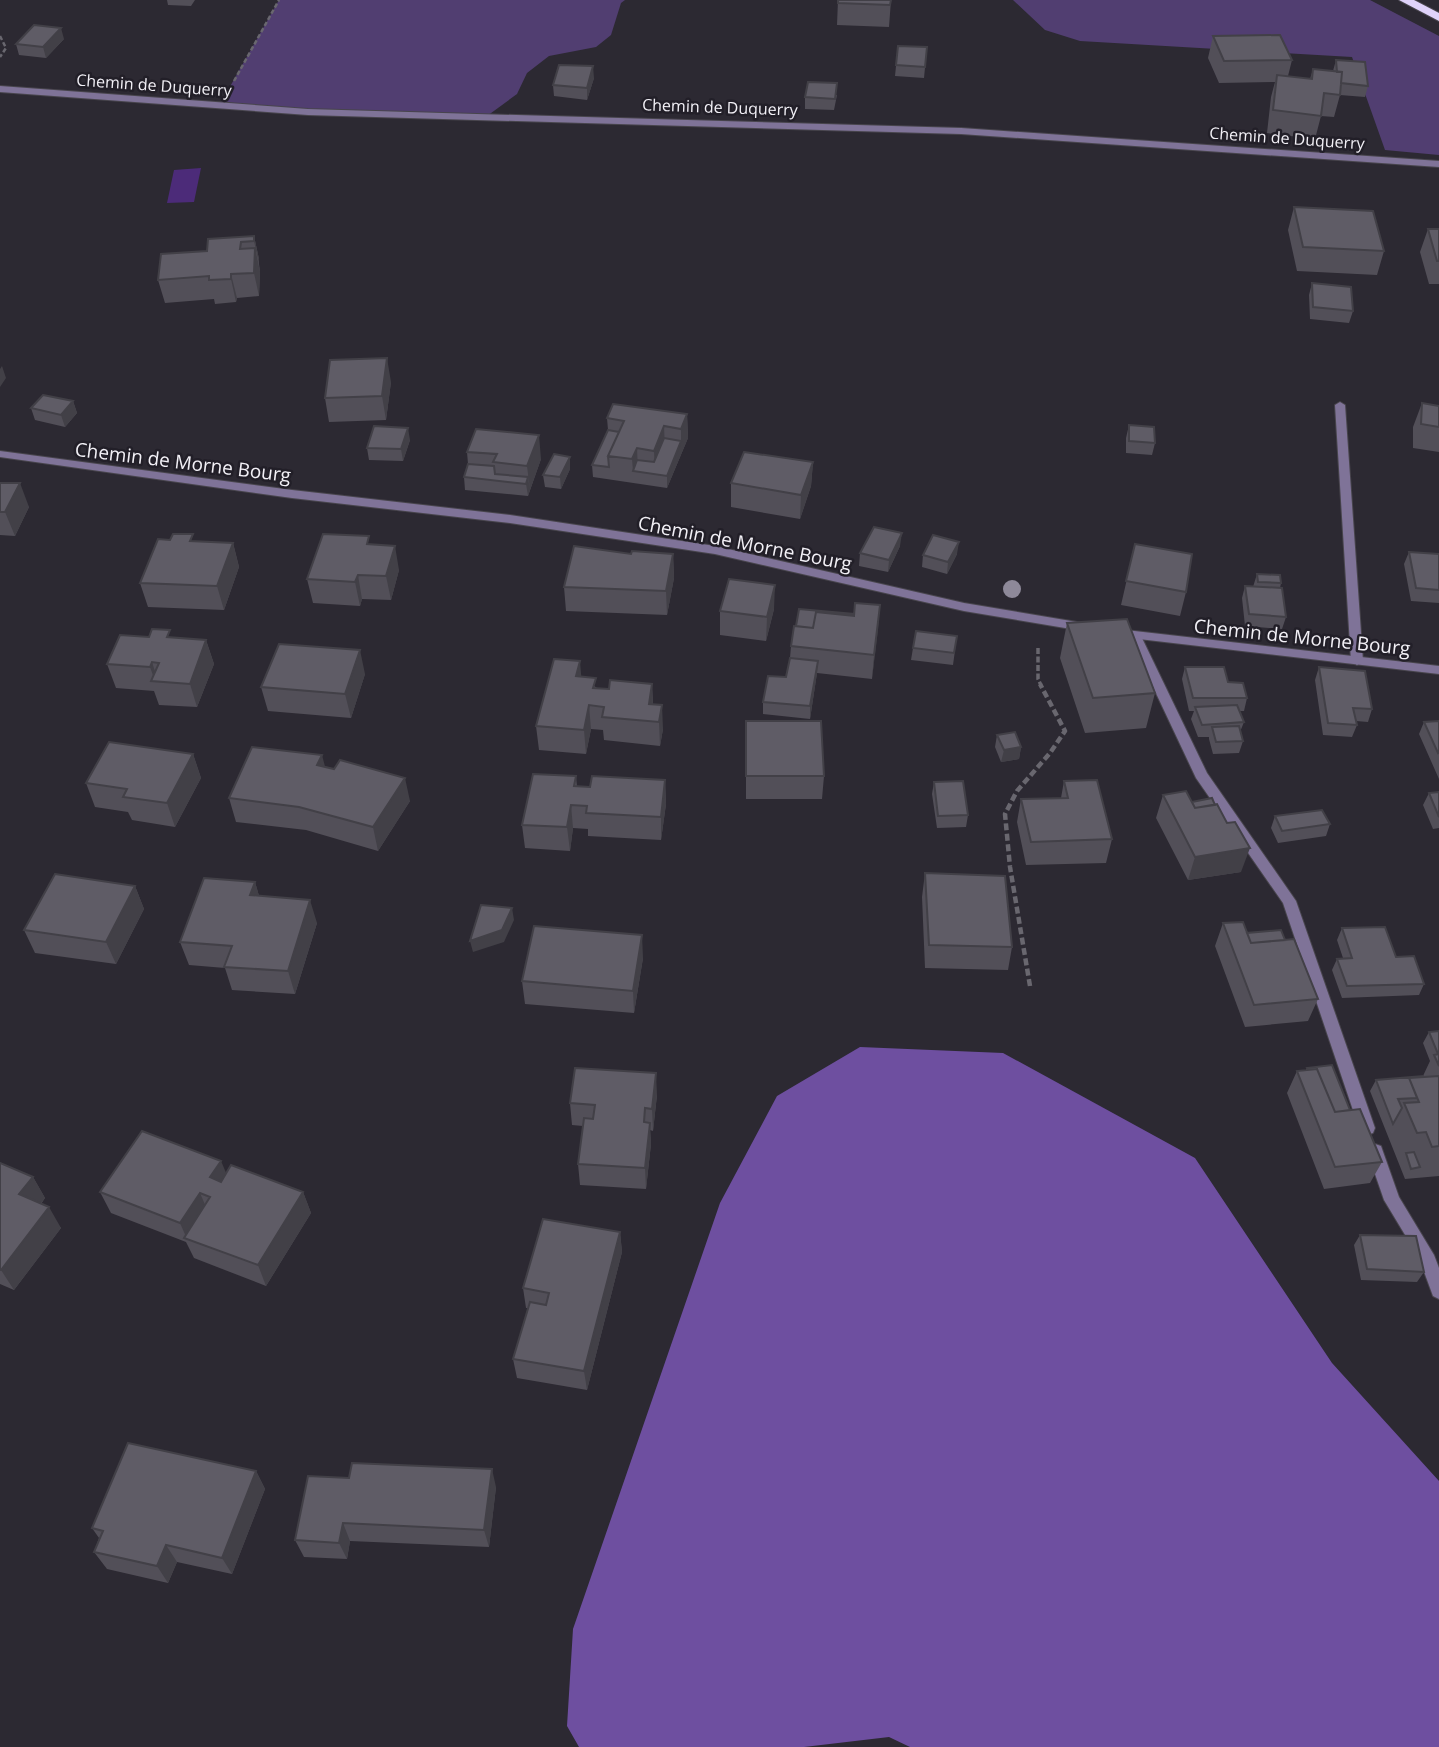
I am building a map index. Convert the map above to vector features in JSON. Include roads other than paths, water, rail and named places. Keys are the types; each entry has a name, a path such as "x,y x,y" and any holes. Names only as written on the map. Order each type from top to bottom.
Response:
{"highway":[{"path":"1405,0 1439,18"}],"street":[{"name":"Chemin de Duquerry","path":"0,89 308,112 961,131 1439,164"},
{"path":"1340,405 1357,661"},
{"name":"Chemin de Morne Bourg","path":"0,454 135,474 510,519 715,550 964,607 1135,636 1439,670"},
{"path":"1135,636 1201,775 1289,901 1392,1200 1426,1255 1439,1291"}]}
